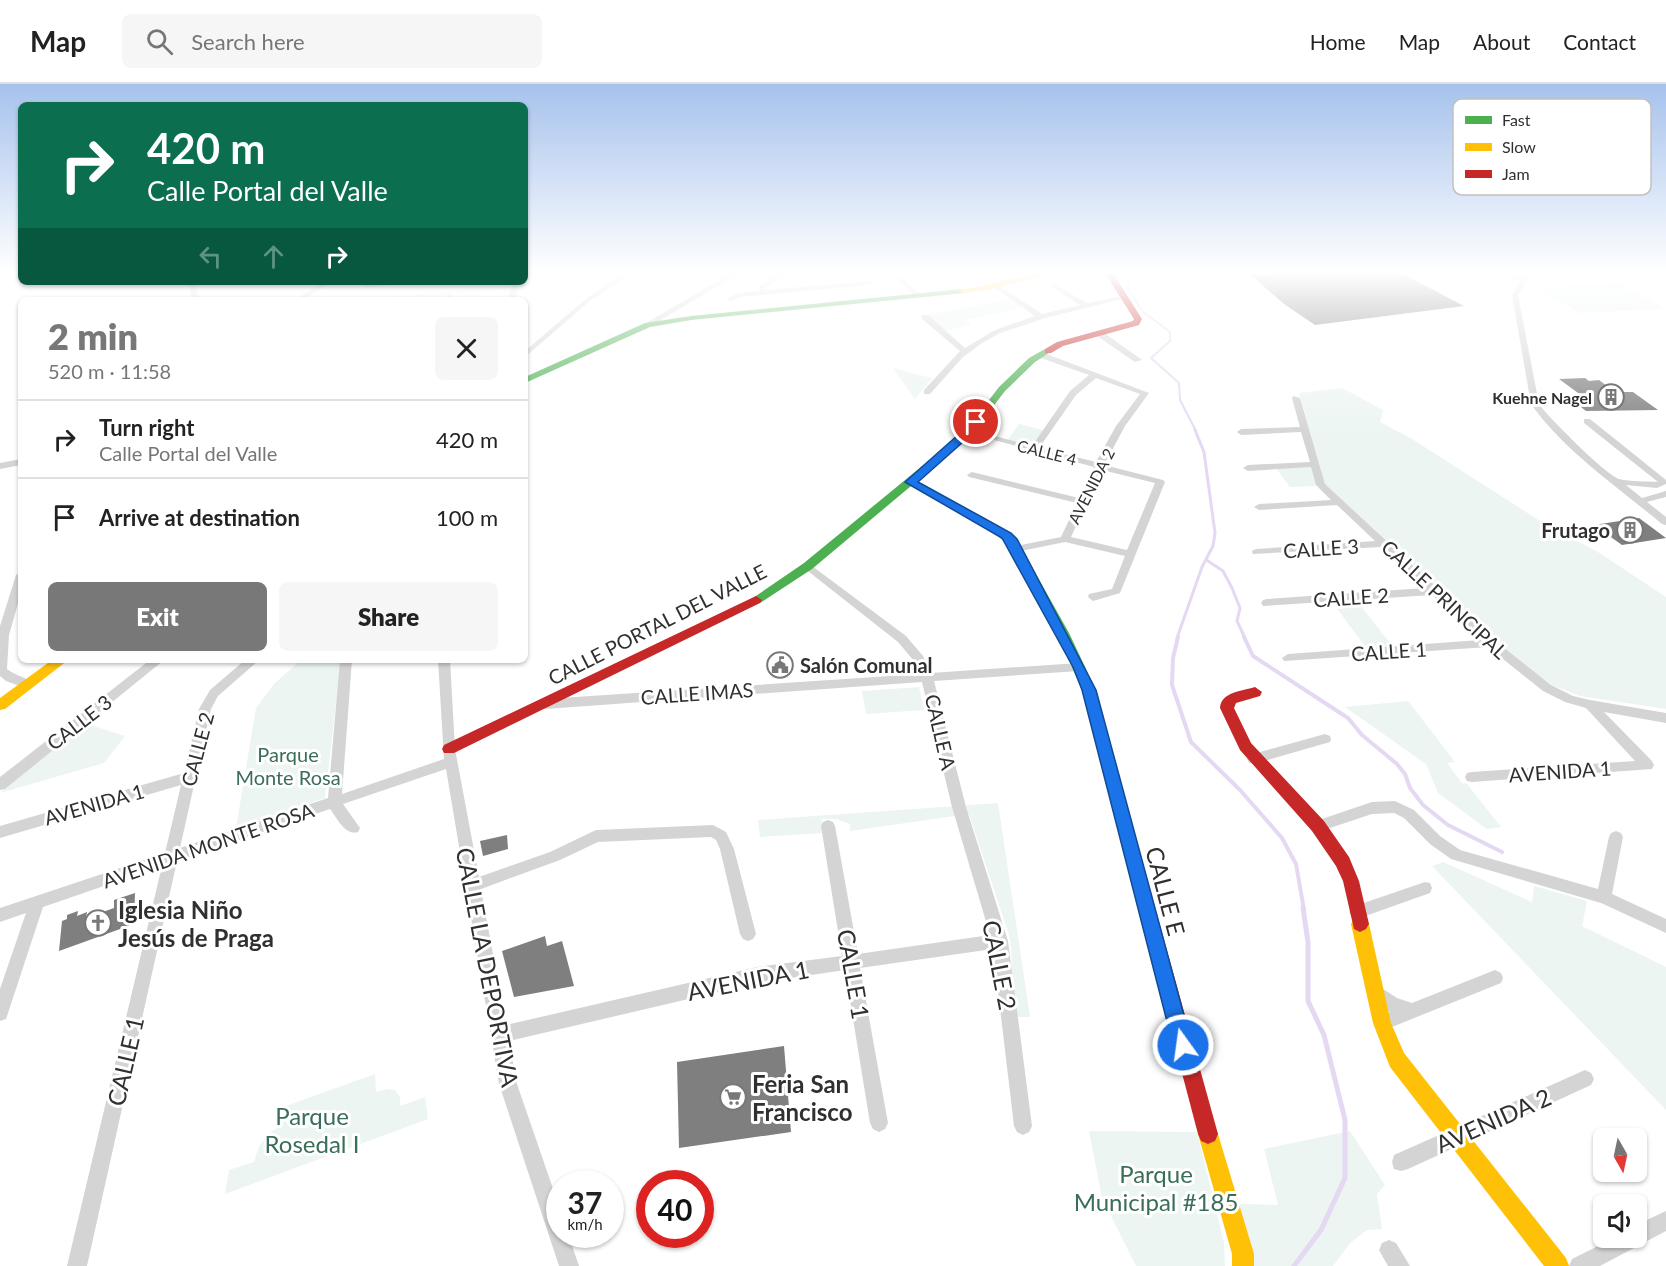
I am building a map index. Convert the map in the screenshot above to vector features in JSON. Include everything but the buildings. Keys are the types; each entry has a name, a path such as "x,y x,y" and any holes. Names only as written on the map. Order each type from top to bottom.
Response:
{"street":[{"path":"528,352 556,328"},
{"path":"528,379 640,328"},
{"path":"938,328 964,351"},
{"path":"927,392 964,351 1008,328"},
{"name":"CALLE PORTAL DEL VALLE","path":"450,756 539,705 756,600 808,566 969,432 1020,370 1060,344 1120,328"},
{"path":"1521,328 1535,404 1563,435 1666,522"},
{"path":"1101,334 1138,360"},
{"path":"1034,449 1073,393 1095,374 1041,355"},
{"name":"AVENIDA 2","path":"1016,549 1065,539 1123,424 1145,393 1095,374"},
{"name":"CALLE PRINCIPAL","path":"1296,398 1321,485 1490,643 1547,688 1590,705 1666,718"},
{"path":"1587,421 1662,484 1666,494 1640,501"},
{"path":"1241,432 1305,429"},
{"name":"CALLE 4","path":"969,432 1161,482 1129,554"},
{"path":"0,466 17,463"},
{"path":"1248,468 1315,464"},
{"path":"972,475 1083,502"},
{"path":"1616,481 1662,484"},
{"name":"CALLE E","path":"910,482 1001,531 1012,542 1089,690 1188,1066 1229,1199 1243,1254 1243,1266"},
{"path":"1259,507 1340,502"},
{"path":"1065,539 1129,554 1116,591 1093,597"},
{"name":"CALLE 3","path":"1257,552 1384,544"},
{"name":"CALLE A","path":"808,566 902,639 919,659 927,677 959,807"},
{"path":"18,583 4,617 0,670 10,678 28,685"},
{"name":"CALLE 2","path":"1267,603 1435,591"},
{"path":"4,617 18,610"},
{"name":"CALLE 1","path":"1288,658 1490,643"},
{"path":"0,705 56,663"},
{"name":"CALLE 3","path":"0,784 154,663"},
{"name":"CALLE 2","path":"173,856 205,709 214,693 250,663"},
{"path":"346,663 334,803 353,828"},
{"name":"CALLE LA DEPORTIVA","path":"444,663 450,756 508,1084 569,1266"},
{"name":"CALLE IMAS","path":"539,705 1079,667"},
{"path":"1255,692 1231,699 1227,703 1241,741 1254,759 1318,826 1343,862 1351,881 1374,990 1388,1041 1402,1067 1558,1266"},
{"name":"AVENIDA 1","path":"1472,777 1647,765 1590,705"},
{"path":"1254,759 1325,739"},
{"name":"AVENIDA MONTE ROSA","path":"0,915 334,803 450,756"},
{"name":"AVENIDA 1","path":"0,832 189,777"},
{"name":"CALLE 2","path":"959,807 1000,941 1023,1126"},
{"path":"1318,826 1372,808 1395,807 1409,814 1435,840 1456,855 1604,897 1666,926"},
{"name":"CALLE 1","path":"828,826 879,1122"},
{"path":"472,886 555,856 596,836 713,831 721,836 727,849 747,934"},
{"path":"1604,897 1616,837"},
{"name":"CALLE 1","path":"77,1266 173,856"},
{"path":"1351,881 1367,897 1385,902"},
{"path":"1357,912 1425,888"},
{"path":"0,1013 37,903"},
{"name":"AVENIDA 1","path":"499,1035 757,975 1000,941"},
{"path":"1382,1023 1495,978"},
{"path":"1374,990 1393,1005 1413,1011"},
{"name":"AVENIDA 2","path":"1401,1162 1585,1079"},
{"path":"1647,1231 1666,1221"},
{"path":"1579,1266 1614,1248"}],"green space":[{"path":"893,368 932,378 915,399"},
{"path":"1342,388 1383,410 1380,422 1412,439 1548,526 1598,552 1666,597 1666,709 1580,696 1554,686 1523,665 1325,484 1299,393"},
{"path":"1019,424 1043,430 1032,447 1007,441"},
{"path":"1312,466 1317,486 1290,487 1276,468"},
{"path":"1356,600 1393,647 1367,649 1332,602"},
{"name":"Parque Monte Rosa","path":"298,663 341,663 325,798 236,828 256,708 274,684"},
{"path":"919,687 924,710 866,714 862,691"},
{"path":"1408,701 1455,762 1447,763 1501,827 1487,829 1438,793 1426,764 1345,707"},
{"path":"84,723 125,736 104,763 0,793"},
{"path":"998,803 1030,1017 1015,1017 1005,966 1012,965 1010,938 969,814 850,831 850,824 836,819 822,819 823,833 760,837 758,820"},
{"path":"1443,862 1532,902 1534,886 1587,901 1582,926 1666,967 1666,1110 1432,866"},
{"name":"Parque Rosedal I","path":"375,1074 376,1092 387,1089 395,1090 400,1097 400,1106 425,1097 428,1119 225,1194 229,1170 254,1162 263,1141 269,1133 280,1127 283,1107"},
{"name":"Parque Municipal #185","path":"1089,1131 1197,1132 1224,1243 1225,1266 1136,1266 1102,1198"},
{"path":"1350,1131 1385,1185 1377,1194 1382,1229 1367,1230 1350,1243 1333,1266 1248,1266 1236,1204 1278,1205 1264,1149"}],"waterway":[{"path":"1165,328 1170,332 1170,341 1151,358 1179,383 1180,400 1196,431"},
{"path":"1177,638 1202,567 1213,546 1215,533 1204,452 1195,430"},
{"path":"1208,561 1223,571 1232,588 1240,608 1237,621 1245,638"},
{"path":"1178,637 1173,658 1172,685 1191,742 1240,790 1282,838 1296,864 1304,910"},
{"path":"1244,637 1253,656 1348,718 1362,735 1397,764 1405,774 1410,788 1423,805 1448,825 1502,852"},
{"path":"1294,1266 1321,1230 1345,1178 1345,1120 1324,1035 1308,1001 1308,942 1303,908"}],"traffic: fast":[{"path":"528,379 641,328"},
{"path":"756,600 808,566 969,432 1002,389 1032,360 1048,351"},
{"path":"911,482 995,528 1012,542 1063,633 1089,690 1135,864"}],"traffic: slow":[{"path":"0,705 57,663"},
{"path":"1360,924 1382,1023 1397,1060 1558,1266"},
{"path":"1208,1134 1243,1254 1243,1266"}],"traffic: jam":[{"path":"1048,351 1060,344 1117,328"},
{"path":"449,749 756,600"},
{"path":"1255,692 1231,699 1227,703 1227,708 1245,746 1318,826 1343,862 1351,881 1360,924"},
{"path":"1135,864 1208,1134"}],"place":[{"name":"Kuehne Nagel","path":"1611,397"},
{"name":"Frutago","path":"1630,530"},
{"name":"Salón Comunal","path":"780,665"},
{"name":"Iglesia Niño Jesús de Praga","path":"98,923"},
{"name":"Feria San Francisco","path":"733,1097"}],"route":[{"path":"976,422 969,432 910,482 1006,535 1012,542 1079,667 1089,690 1183,1045"}]}
